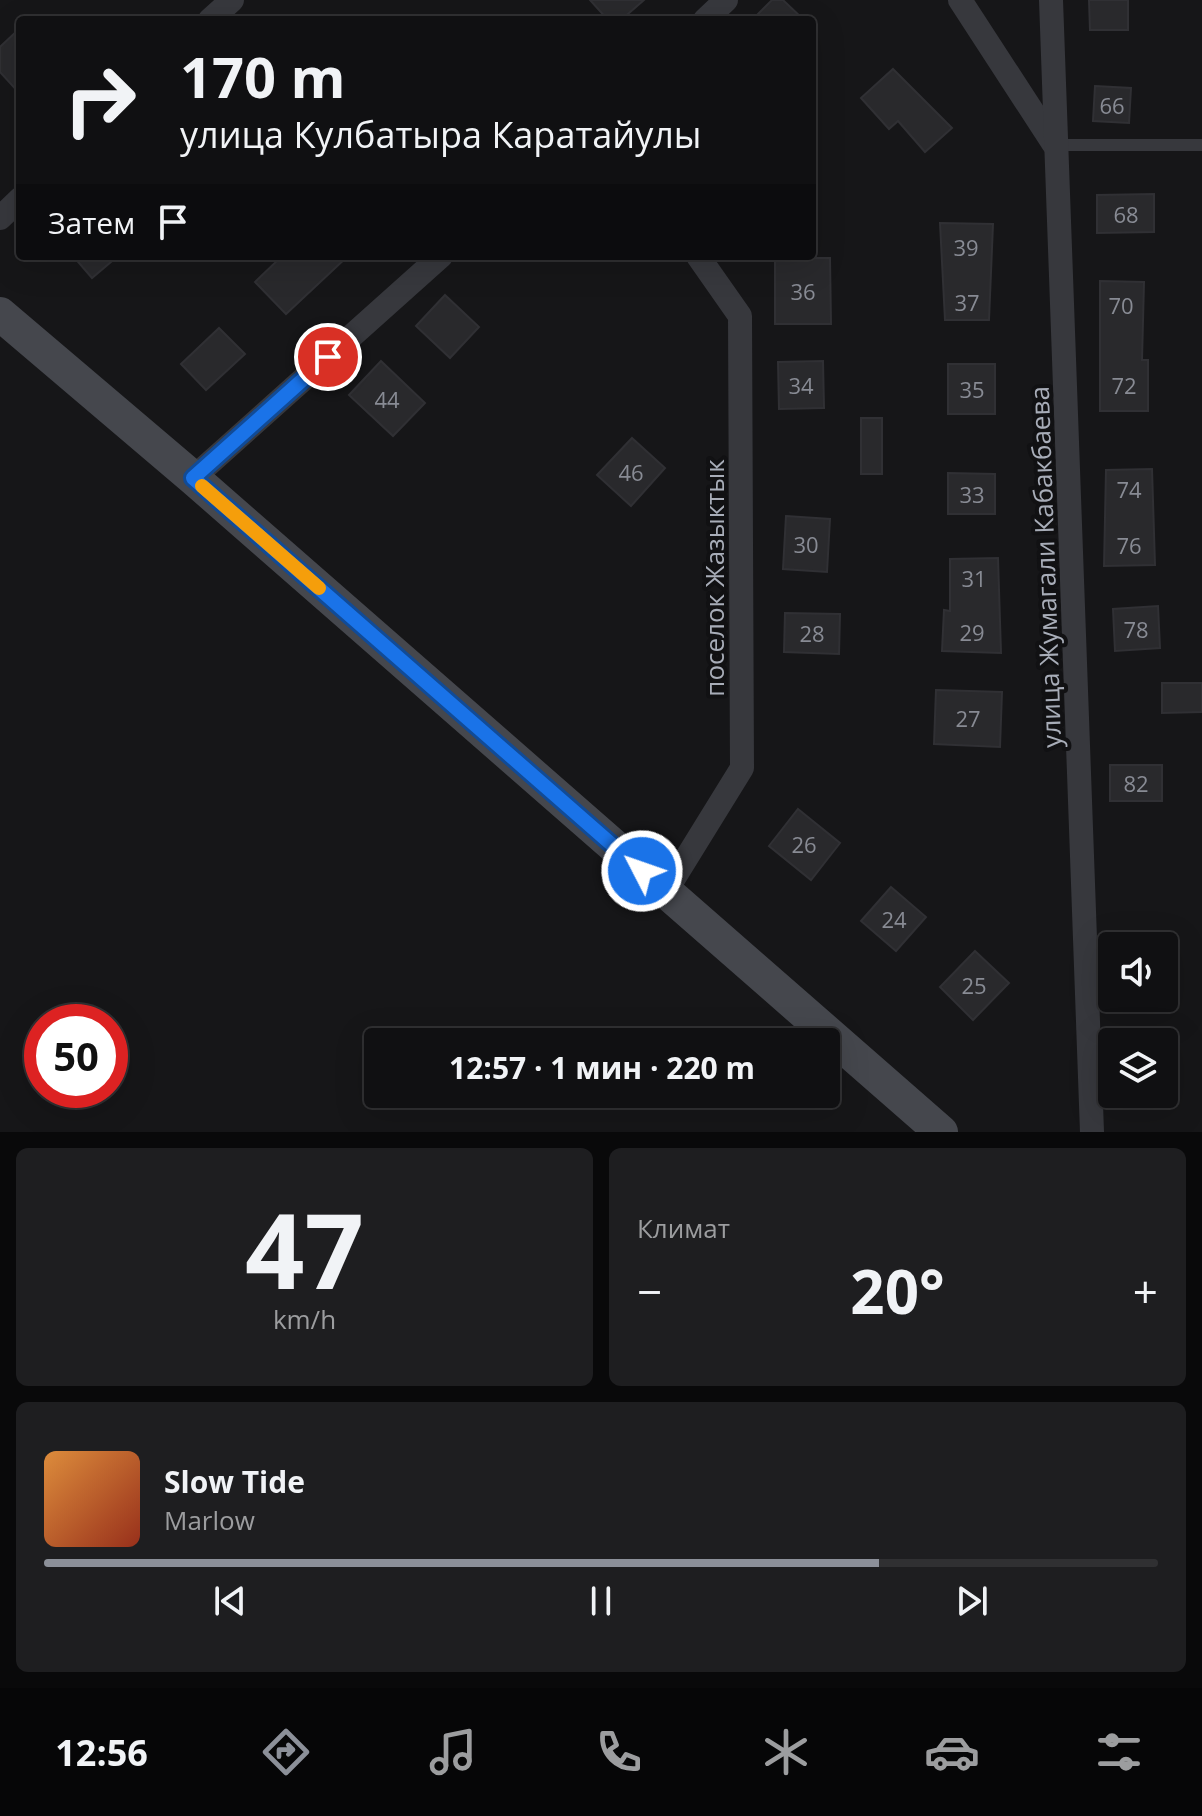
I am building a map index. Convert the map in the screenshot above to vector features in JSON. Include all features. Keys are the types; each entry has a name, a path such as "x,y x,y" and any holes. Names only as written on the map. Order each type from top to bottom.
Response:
{"main road":[{"path":"0,314 193,478 941,1132"}],"street":[{"path":"214,16 232,0"},
{"path":"709,16 726,0"},
{"path":"960,0 1055,145"},
{"name":"улица Жумагали Кабакбаева","path":"1051,0 1092,1132"},
{"path":"0,218 16,203"},
{"path":"193,478 437,260"},
{"name":"поселок Жазыктык","path":"666,891 742,768 740,316 701,260"}],"lane":[{"path":"1055,145 1202,145"}],"building":[{"path":"590,0 644,0 626,16 604,16"},
{"path":"772,0 783,0 800,16 756,16"},
{"path":"1089,0 1128,0 1128,30 1090,30"},
{"path":"16,32 16,90 0,72 0,47"},
{"path":"893,69 952,128 925,152 898,121 889,129 861,98"},
{"path":"1095,86 1131,88 1129,123 1093,121"},
{"path":"1154,194 1154,232 1097,233 1097,195"},
{"path":"940,223 993,224 989,320 945,320"},
{"path":"830,258 831,324 775,324 775,260"},
{"path":"76,260 113,260 92,278"},
{"path":"278,260 344,260 286,314 255,282"},
{"path":"1100,281 1144,282 1142,360 1148,360 1148,411 1100,411"},
{"path":"445,295 479,327 450,358 416,326"},
{"path":"219,328 245,354 206,390 181,364"},
{"path":"381,361 425,403 393,436 349,395"},
{"path":"823,361 824,408 779,409 778,362"},
{"path":"948,364 995,364 995,414 948,414"},
{"path":"861,418 882,418 882,474 861,474"},
{"path":"632,438 665,468 631,506 597,475"},
{"path":"1152,469 1155,565 1104,566 1106,470"},
{"path":"948,473 995,474 995,514 948,514"},
{"path":"786,516 830,519 827,572 783,569"},
{"path":"998,558 1001,653 942,651 944,610 950,611 950,559"},
{"path":"1158,606 1160,648 1115,651 1113,609"},
{"path":"785,613 840,614 839,654 784,652"},
{"path":"1162,683 1202,683 1202,712 1162,713"},
{"path":"936,690 1002,692 1000,747 934,744"},
{"path":"1110,765 1162,765 1162,801 1110,801"},
{"path":"798,809 840,843 811,880 769,846"},
{"path":"891,887 926,917 896,951 861,921"},
{"path":"975,951 1009,983 973,1020 940,987"}],"slow traffic":[{"path":"202,486 319,588"}],"route":[{"path":"328,357 193,478 642,871"}]}
